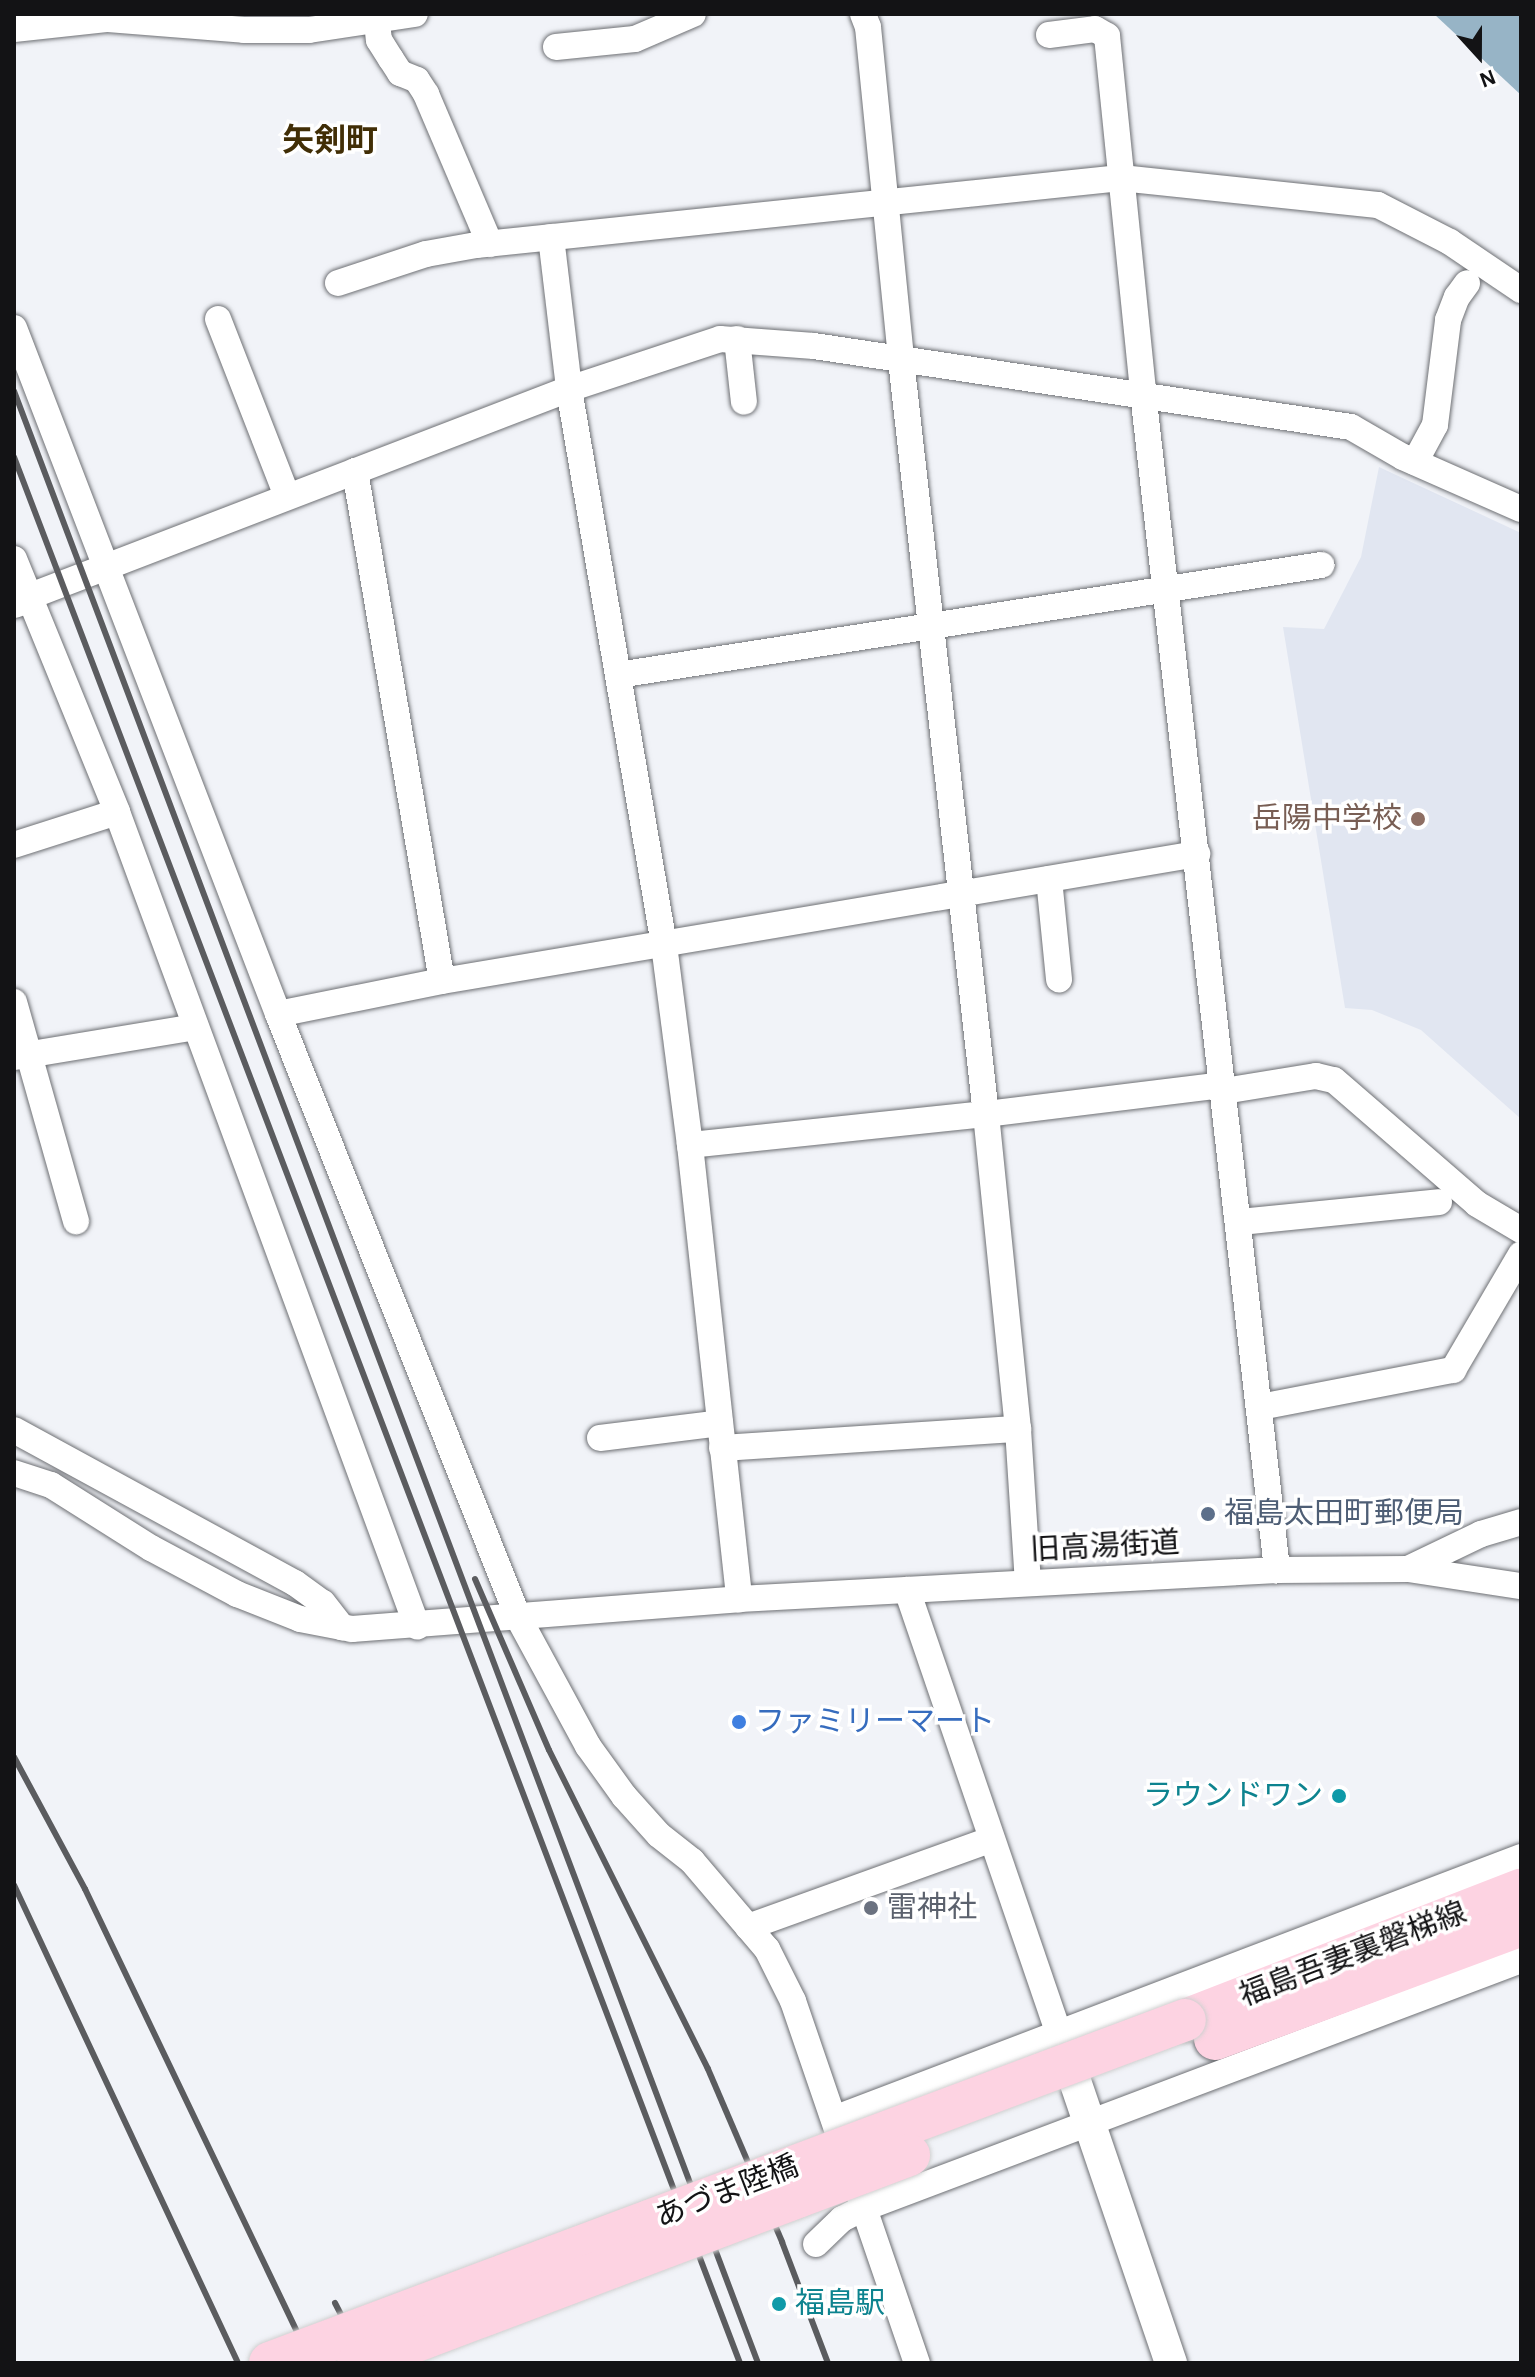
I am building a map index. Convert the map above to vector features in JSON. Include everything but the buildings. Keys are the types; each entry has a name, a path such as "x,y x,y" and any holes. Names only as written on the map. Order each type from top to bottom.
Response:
{"main road":[{"name":"福島吾妻裏磐梯線","path":"1189,2034 1521,1890"},
{"name":"福島吾妻裏磐梯線","path":"1189,2034 1521,1925"},
{"name":"あづま陸橋","path":"270,2363 1189,2034"},
{"name":"あづま陸橋","path":"358,2363 1189,2034"}],"street":[{"path":"21,23 108,19 244,30 294,22 377,22 415,14"},
{"path":"556,47 635,39 693,14"},
{"path":"863,14 868,27 901,360 986,1114 1018,1429 1028,1583"},
{"path":"377,22 379,40 400,73 417,80 426,94 490,244"},
{"path":"1049,35 1095,29 1107,36 1143,393 1240,1222 1277,1570"},
{"path":"338,283 426,254 490,244 1121,178 1378,205 1450,242 1521,290"},
{"path":"551,237 569,389 664,945 690,1145 739,1599"},
{"path":"1415,462 1435,425 1448,320 1457,297 1467,283"},
{"path":"218,319 287,496"},
{"path":"14,328 278,1014 518,1617 588,1746 624,1796 659,1835 692,1861 767,1949 793,2001 917,2363"},
{"path":"737,339 744,402"},
{"path":"21,599 569,389 687,347 737,339 1143,393 1351,427 1415,462 1521,509"},
{"path":"355,471 442,981"},
{"path":"14,559 21,599 117,812 417,1626"},
{"path":"618,675 1321,565"},
{"path":"14,845 117,812"},
{"path":"278,1014 442,981 1197,854"},
{"path":"1049,879 1059,980"},
{"path":"14,1002 21,1056 76,1221"},
{"path":"21,1056 196,1027"},
{"path":"690,1145 1316,1076 1334,1080 1477,1204 1521,1230"},
{"path":"1240,1222 1439,1202"},
{"path":"1260,1407 1453,1370 1521,1254"},
{"path":"600,1438 1018,1429"},
{"path":"14,1430 295,1583 323,1603 342,1627"},
{"name":"旧高湯街道","path":"14,1473 51,1485 151,1548 237,1594 300,1619 381,1630 739,1599 1277,1570 1408,1569 1521,1586"},
{"path":"1408,1569 1481,1534 1521,1522"},
{"path":"907,1590 1171,2363"},
{"path":"748,1927 992,1839"},
{"path":"834,2119 1058,2031 1521,1857"},
{"path":"816,2244 842,2219 864,2208 1521,1960"}],"shaded area":[{"name":"岳陽中学校","path":"1379,467 1521,533 1521,1119 1421,1030 1372,1010 1345,1008 1283,627 1324,629 1361,557"}],"water":[{"path":"1434,14 1521,14 1521,95"}],"railway":[{"path":"14,391 758,2363"},
{"path":"14,457 740,2363"},
{"path":"475,1579 549,1750 708,2069 782,2242 828,2363"},
{"path":"14,1757 85,1889 312,2363"},
{"path":"14,1885 238,2363"},
{"path":"335,2303 366,2363"}],"place":[{"name":"岳陽中学校","path":"1418,819"},
{"name":"福島太田町郵便局","path":"1208,1514"},
{"name":"ファミリーマート","path":"739,1722"},
{"name":"ラウンドワン","path":"1339,1796"},
{"name":"雷神社","path":"871,1908"},
{"name":"福島駅","path":"779,2304"}],"district":[{"name":"矢剣町","path":"330,141"}]}
